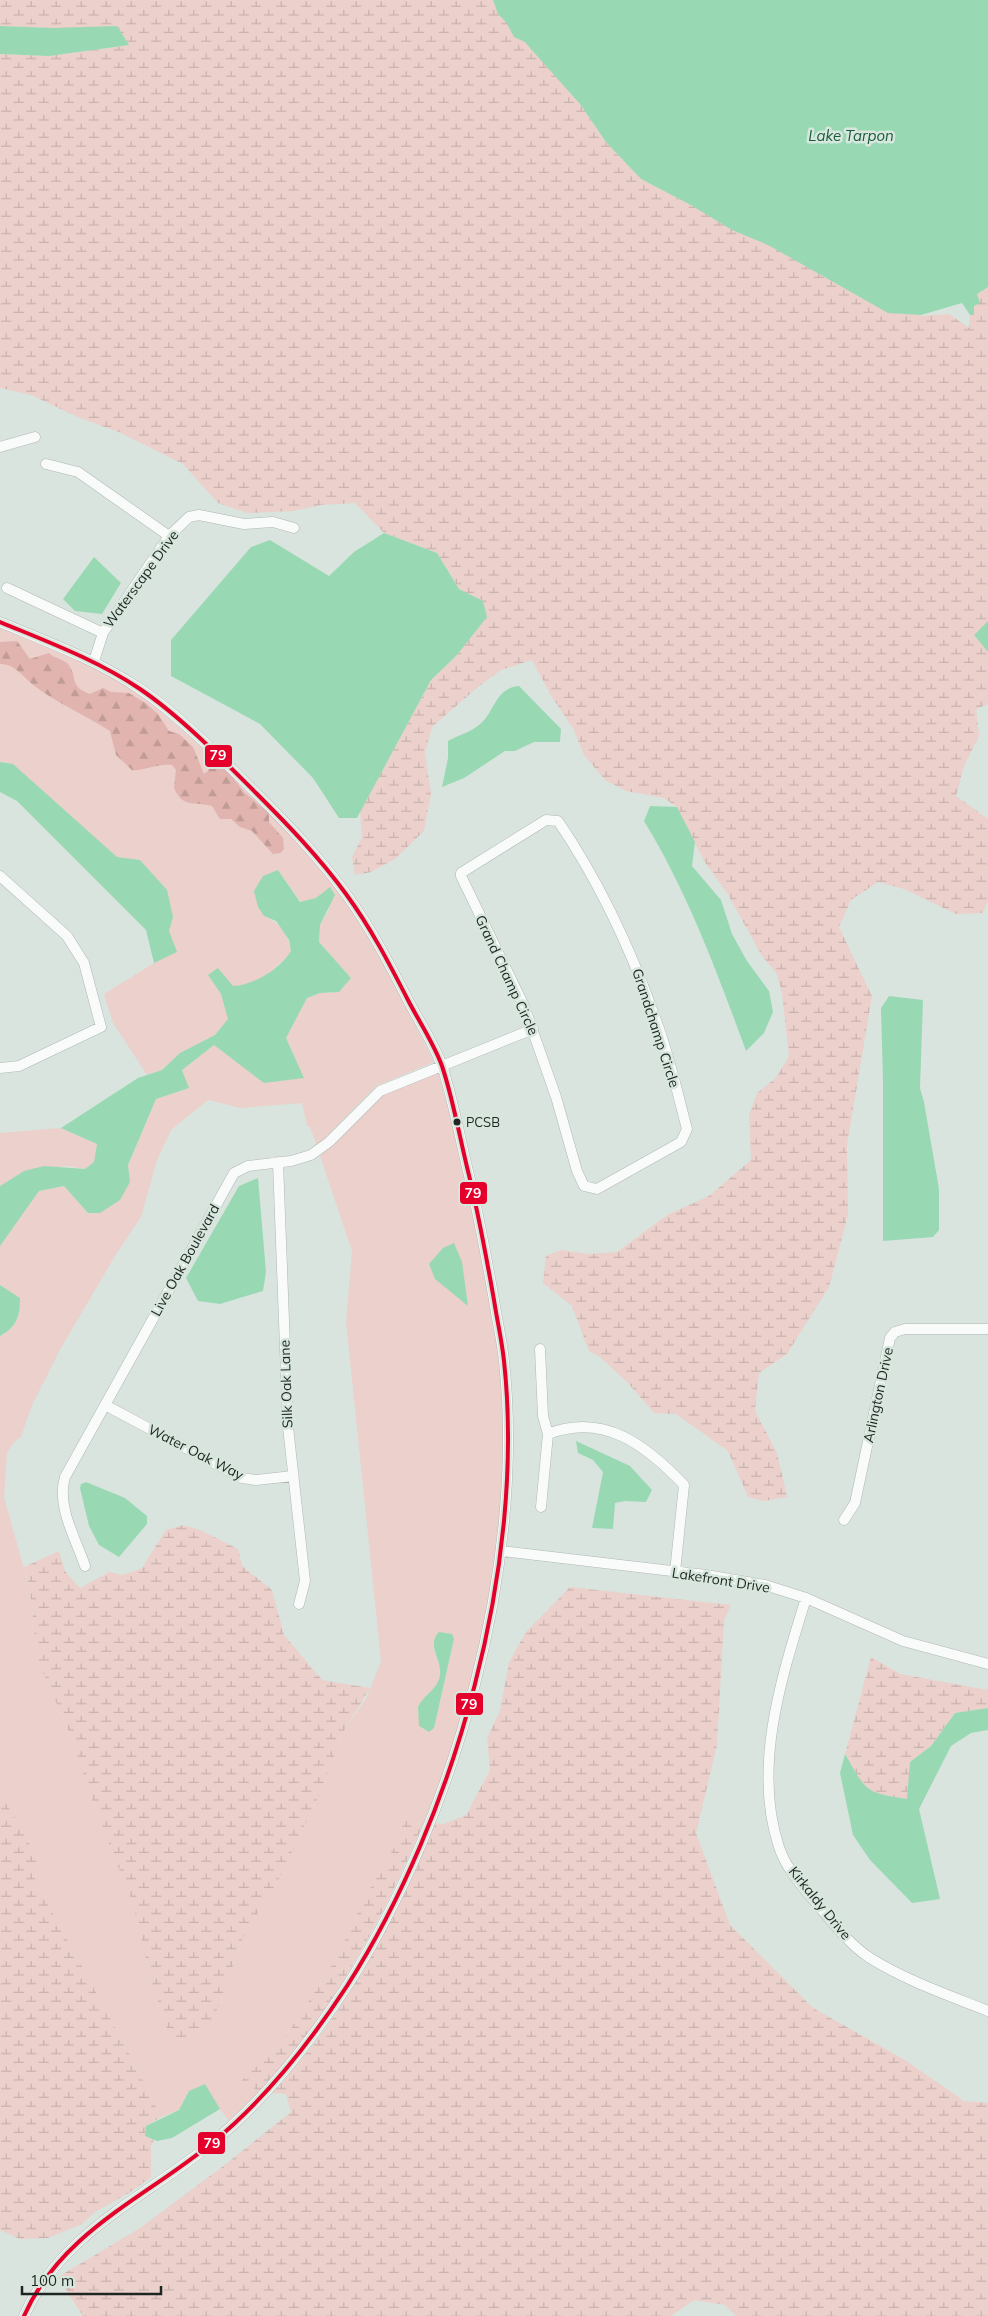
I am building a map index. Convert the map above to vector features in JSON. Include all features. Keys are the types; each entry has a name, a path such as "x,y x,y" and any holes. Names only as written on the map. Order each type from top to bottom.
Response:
{"street":[{"path":"0,447 35,437"},
{"path":"46,464 78,472 169,536"},
{"name":"Waterscape Drive","path":"94,661 103,633 169,536 189,517 199,515 228,522 273,522 294,528"},
{"path":"7,588 103,633"},
{"path":"0,622 94,661 145,692 210,748 305,842 348,896 382,949 441,1065 478,1209 504,1361 507,1426 501,1552 490,1618 476,1674 439,1800 399,1891 351,1980 301,2052 246,2112 194,2157 104,2219 69,2249 46,2276 24,2316"},
{"name":"Grand Champ Circle","path":"558,821 546,820 461,873 464,884 533,1029 584,1186"},
{"name":"Grandchamp Circle","path":"558,821 585,860 634,961 659,1028 687,1129 681,1142 597,1189 584,1186"},
{"path":"0,876 67,936 84,963 101,1027 19,1066 0,1068"},
{"name":"Live Oak Boulevard","path":"86,1566 62,1501 62,1487 65,1476 228,1181 240,1169 311,1155 329,1142 380,1090 533,1029"},
{"name":"Silk Oak Lane","path":"278,1162 288,1427 305,1581 299,1604"},
{"name":"Arlington Drive","path":"844,1520 855,1503 890,1338 895,1332 905,1329 988,1329"},
{"path":"540,1349 543,1416 548,1434 541,1507"},
{"name":"Water Oak Way","path":"105,1404 242,1478 256,1480 293,1476"},
{"path":"548,1434 563,1428 599,1427 623,1436 666,1467 684,1486 675,1572"},
{"name":"Lakefront Drive","path":"501,1552 736,1579 806,1598 903,1641 988,1664"},
{"name":"Kirkaldy Drive","path":"806,1598 784,1668 770,1750 771,1814 779,1849 794,1875 840,1931 869,1957 918,1983 988,2010"}],"green space":[{"path":"0,0 493,0 498,14 504,17 580,104 606,142 641,179 755,238 782,247 913,307 921,316 949,314 969,328 970,315 974,315 974,306 977,303 973,282 988,260 988,621 974,635 988,652 988,704 976,709 979,736 964,766 956,796 988,819 988,900 983,913 956,914 904,889 878,882 851,900 839,927 872,996 847,1145 848,1215 829,1287 787,1354 759,1373 755,1411 777,1453 787,1497 764,1501 748,1497 728,1451 676,1414 654,1413 627,1382 600,1357 589,1351 572,1306 543,1283 546,1256 561,1250 588,1254 617,1252 667,1215 709,1196 751,1160 749,1115 757,1093 776,1078 789,1056 782,994 777,974 762,956 727,893 704,861 677,807 664,798 626,791 605,780 584,755 574,730 550,694 532,660 501,670 478,687 432,727 425,753 431,794 424,831 395,859 371,872 355,875 352,857 362,837 360,812 431,680 456,656 483,601 459,589 437,553 384,533 355,503 321,505 293,511 247,513 218,503 183,464 121,433 80,418 31,395 0,388 0,54 49,56 129,45 53,28 0,26"},
{"path":"0,628 95,667 143,696 214,758 302,846 344,899 377,951 434,1062 376,1086 317,1146 310,1127 307,1126 302,1103 240,1108 208,1100 171,1130 157,1160 141,1217 115,1256 61,1348 32,1405 21,1437 13,1443 7,1453 4,1497 30,1590 37,1658 71,1737 94,1806 133,1904 148,1968 165,2024 179,2047 212,2024 244,1935 276,1885 317,1800 344,1731 367,1697 381,1661 346,1322 352,1251 320,1156 382,1095 438,1072 469,1193 498,1345 503,1420 502,1478 497,1537 489,1596 477,1654 463,1712 445,1768 424,1822 405,1820 395,1846 364,1899 336,1959 280,2045 241,2082 259,2091 229,2121 220,2109 189,2091 179,2110 161,2117 115,2027 35,1880 37,1859 21,1827 0,1794 0,1336 14,1325 18,1316 20,1298 0,1285 0,1246 39,1191 64,1186 88,1213 130,1182 128,1166 156,1099 189,1088 182,1070 214,1045 242,1065 304,1078 286,1038 307,998 320,993 339,992 351,978 319,942 320,925 329,910 330,888 316,898 301,902 278,870 264,916 279,926 288,939 291,951 281,963 266,975 241,986 224,984 208,975 221,994 229,1019 215,1035 180,1053 162,1070 147,1075 113,1023 104,994 154,963 173,917 140,860 117,858 13,764 0,762","holes":["452,1634 454,1640 434,1728 423,1730 421,1702 439,1682 441,1671 434,1650 436,1635"]},
{"path":"17,641 30,659 49,653 67,663 76,684 83,691 90,694 103,688 111,692 129,693 147,704 158,714 169,731 179,734 193,747 204,774 208,771 211,762 220,761 244,792 269,813 269,822 283,838 284,849 280,853 273,854 252,831 240,827 231,819 220,819 212,806 185,802 181,799 174,788 176,770 172,765 132,770 116,755 110,731 41,691 13,668 0,664 0,642"},
{"path":"61,1128 97,1144 95,1162 85,1169 66,1166 24,1171 0,1186 0,1133"},
{"path":"183,1525 200,1530 238,1549 242,1566 272,1590 284,1635 322,1680 370,1688 344,1731 317,1800 276,1885 244,1935 212,2024 179,2047 165,2025 148,1968 133,1904 94,1806 71,1737 37,1658 30,1590 24,1567 59,1551 65,1571 80,1588 109,1572 123,1575 142,1568 166,1530"},
{"path":"570,1587 731,1605 724,1620 717,1745 696,1833 730,1925 813,2008 905,2060 964,2101 988,2103 988,2316 736,2316 725,2305 694,2300 671,2316 83,2316 58,2277 140,2228 222,2167 291,2112 286,2094 272,2093 323,2032 366,1965 403,1895 435,1823 444,1824 466,1815 490,1770 487,1738 500,1711 509,1662 526,1632"},
{"path":"871,1657 900,1674 988,1690 988,1708 955,1713 931,1746 910,1762 908,1799 883,1795 868,1789 845,1754"},
{"path":"0,1794 21,1827 37,1859 35,1880 115,2027 161,2117 146,2126 145,2136 154,2140 151,2146 151,2177 129,2193 95,2212 82,2224 48,2238 20,2239 0,2230"},
{"path":"405,1819 424,1822 373,1929 332,1998 310,2030 259,2091 240,2082 280,2045 336,1959 364,1899 395,1846"}],"water":[{"name":"Lake Tarpon","path":"493,0 988,0 988,287 977,294 980,303 974,306 974,315 970,315 962,303 921,315 888,313 768,245 732,230 689,204 641,179 606,142 580,104 525,42 514,37 506,22 498,14"},
{"path":"0,26 53,28 117,26 129,45 49,56 0,54"},
{"path":"384,533 437,553 459,589 483,601 487,617 456,656 431,680 357,818 339,818 313,778 260,724 171,676 171,640 251,547 270,540 329,576 354,552"},
{"path":"94,557 121,583 102,614 75,611 63,599"},
{"path":"988,621 988,652 974,635"},
{"path":"519,686 561,729 560,742 534,742 515,751 505,751 464,778 442,787 448,758 448,741 482,723 498,698 506,690"},
{"path":"0,762 13,764 117,857 140,860 167,890 173,917 169,931 177,952 154,963 146,930 17,801 0,792"},
{"path":"650,806 677,807 695,842 692,866 721,900 732,934 747,961 769,991 773,1012 764,1033 746,1051 701,933 660,848 644,821"},
{"path":"278,870 300,902 316,898 330,887 335,895 320,925 319,942 351,978 339,992 320,993 307,998 286,1038 304,1078 264,1083 214,1045 182,1070 189,1088 156,1099 128,1165 130,1182 120,1200 100,1213 88,1213 64,1186 39,1191 0,1246 0,1186 24,1171 44,1166 85,1169 94,1162 97,1144 61,1128 138,1078 162,1070 180,1053 215,1035 228,1019 221,994 208,975 218,968 233,986 241,985 266,975 286,958 291,951 289,940 276,921 264,916 258,907 254,891 263,876"},
{"path":"889,996 923,1000 920,1088 939,1189 939,1230 933,1237 883,1241 881,1008"},
{"path":"258,1178 266,1272 263,1291 220,1304 198,1301 186,1278 239,1186"},
{"path":"454,1243 462,1262 468,1306 435,1279 429,1264 443,1248"},
{"path":"0,1285 20,1298 18,1316 14,1325 0,1336"},
{"path":"576,1441 630,1466 652,1490 646,1502 625,1501 615,1503 613,1529 592,1528 603,1472 593,1460 578,1453"},
{"path":"86,1482 125,1498 147,1516 147,1524 119,1557 99,1545 89,1526 80,1488 81,1484"},
{"path":"439,1632 452,1634 454,1639 434,1728 429,1732 419,1726 418,1707 439,1679 440,1669 434,1642"},
{"path":"988,1708 988,1730 971,1733 951,1746 919,1809 940,1899 912,1903 870,1860 853,1835 840,1773 845,1754 858,1776 868,1788 874,1792 907,1799 910,1762 931,1746 955,1713"},
{"path":"205,2084 220,2109 172,2138 157,2141 145,2136 146,2126 179,2110 189,2091"}],"transit line":[{"name":"79","path":"0,622 107,669 140,689 170,712 215,752 291,829 336,880 364,920 435,1050 449,1091 478,1217 501,1338 508,1439 504,1520 493,1603 475,1685 450,1767 421,1845 386,1919 333,2008 286,2070 251,2108 212,2143 82,2239 60,2261 40,2287 24,2316"}],"place":[{"name":"PCSB","path":"457,1122"}]}
